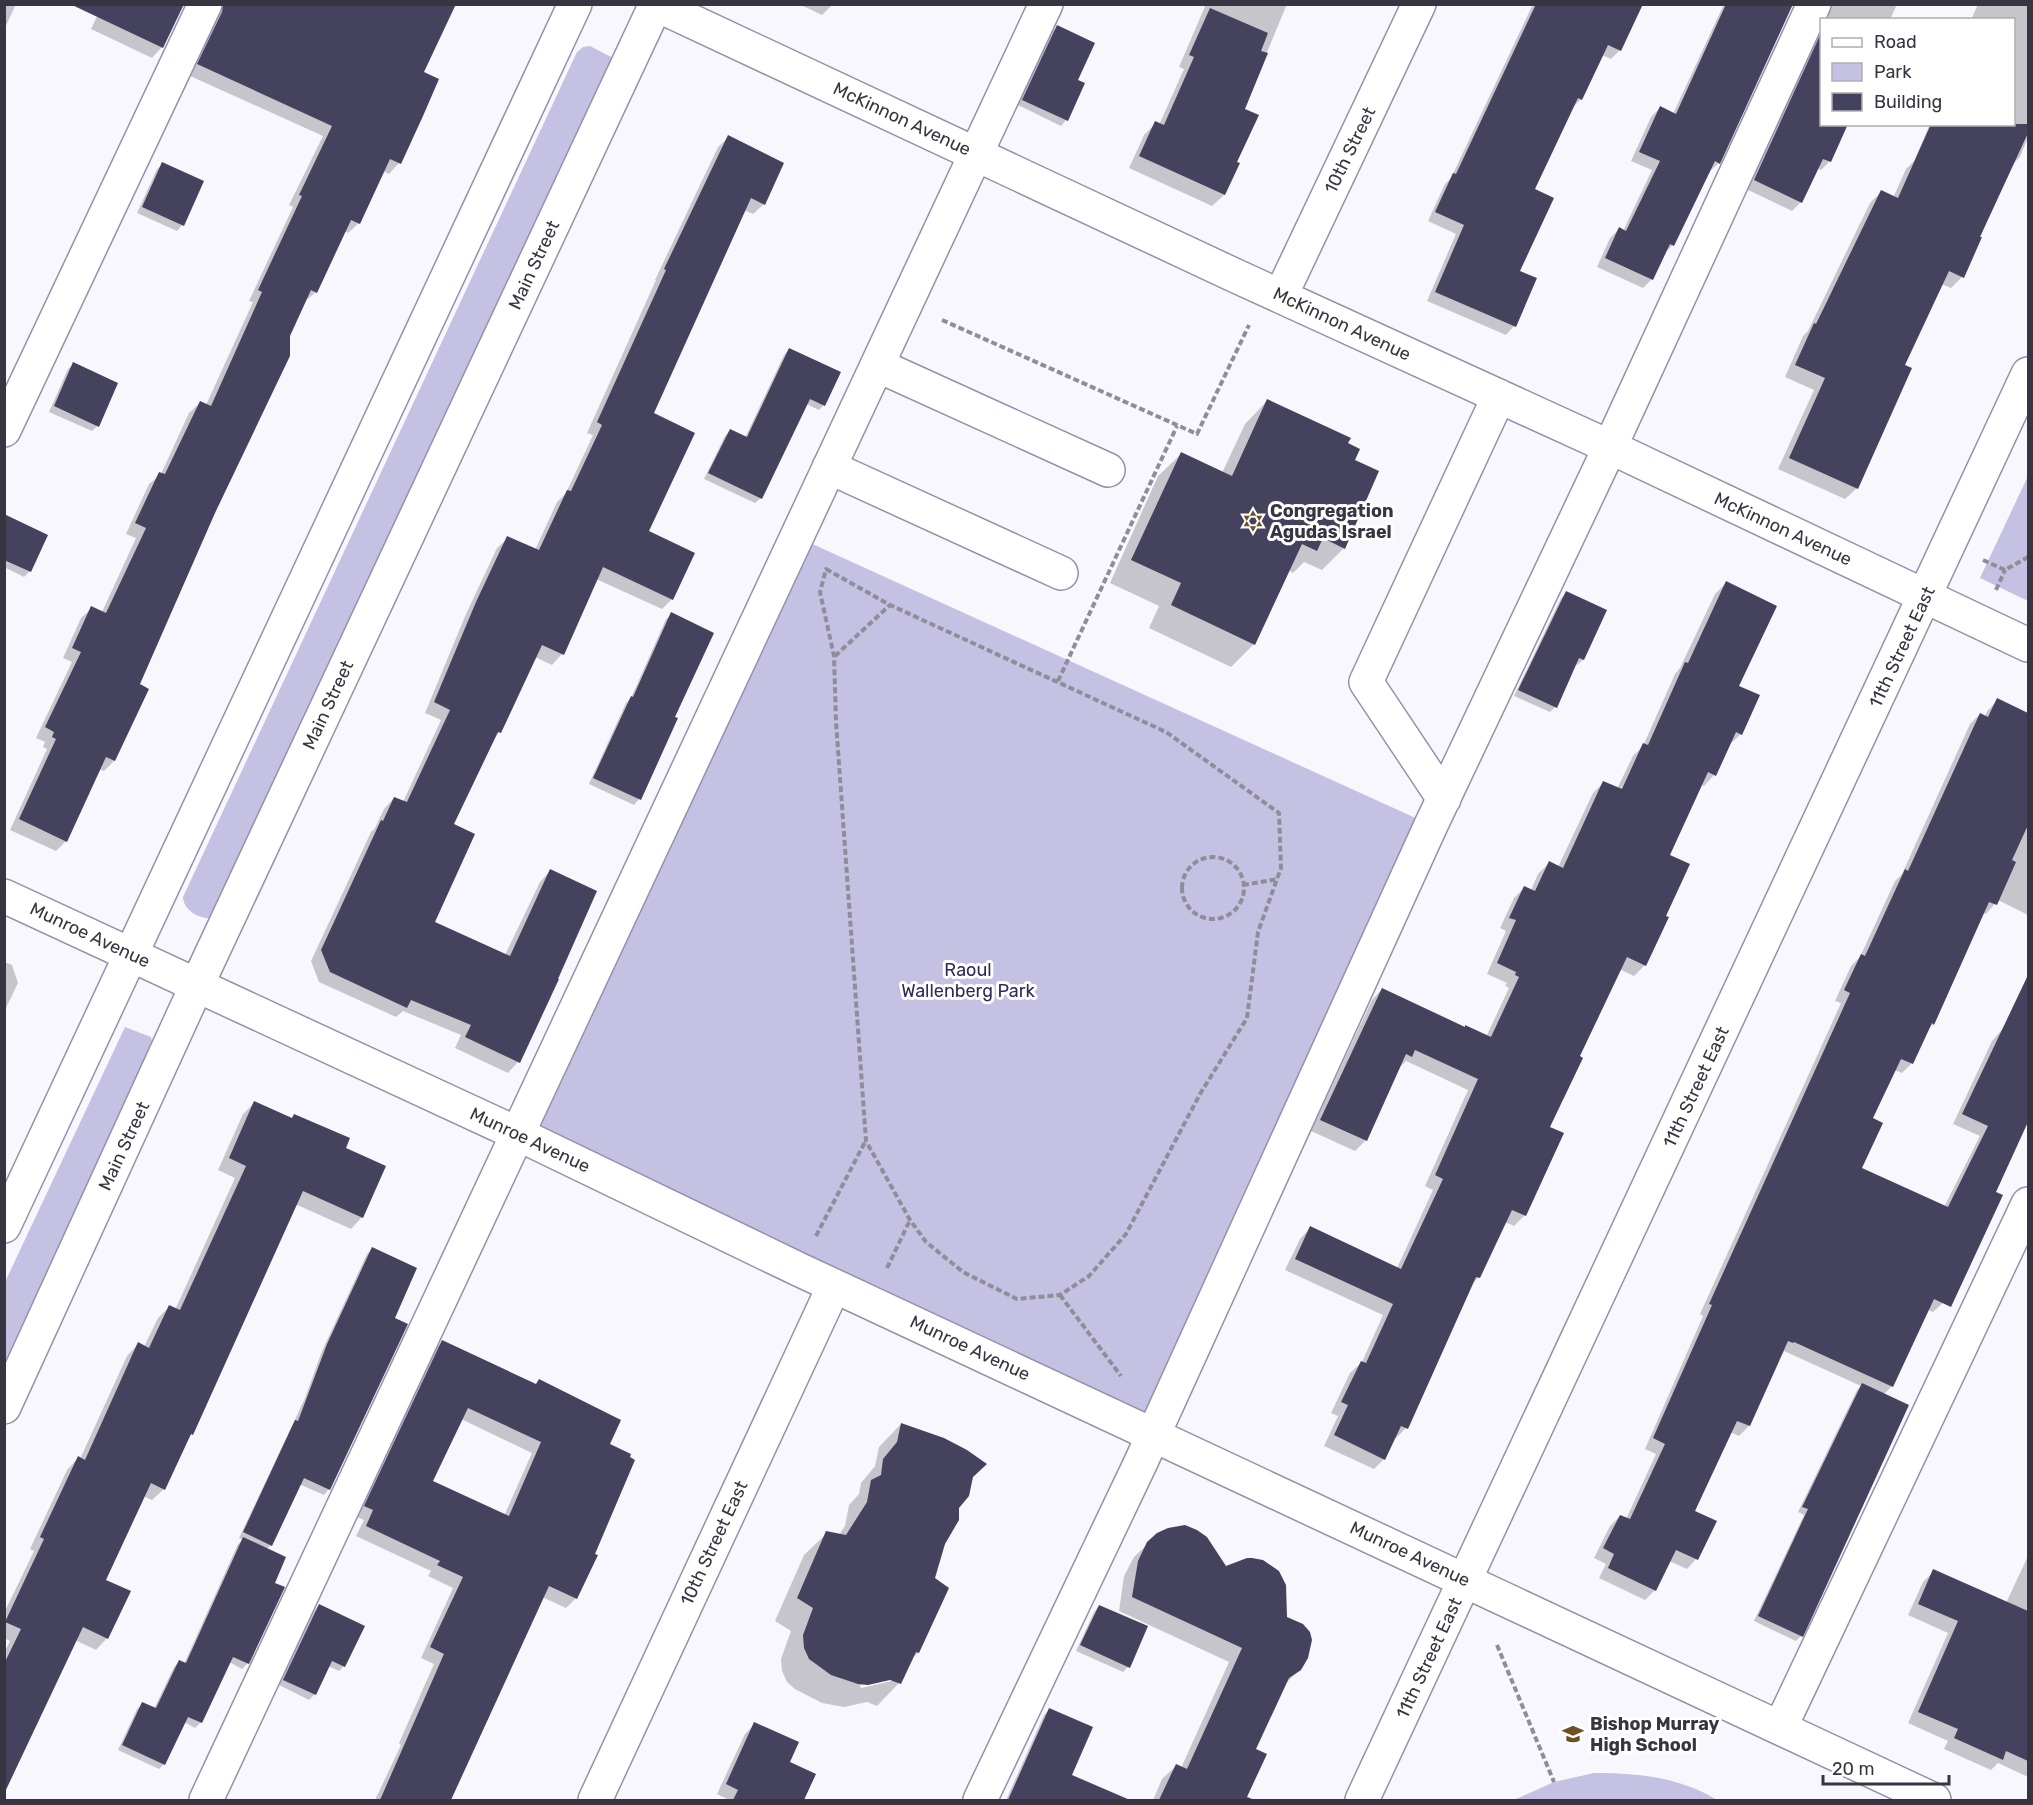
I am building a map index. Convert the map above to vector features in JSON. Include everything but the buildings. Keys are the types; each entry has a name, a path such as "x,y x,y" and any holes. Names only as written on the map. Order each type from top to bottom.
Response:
{"street":[{"path":"4,430 205,4"},
{"path":"4,1226 575,4"},
{"path":"206,1800 1046,4"},
{"name":"10th Street","path":"1281,295 1419,4"},
{"path":"980,1800 1167,1403 1444,799 1610,447 1814,4"},
{"name":"McKinnon Avenue","path":"656,5 1236,276 1610,447 2028,645"},
{"name":"Main Street","path":"4,1407 197,985 656,5"},
{"path":"877,364 1108,470"},
{"name":"11th Street East","path":"1362,1800 2028,374"},
{"path":"1444,799 1366,682 1499,396"},
{"path":"829,467 1060,573"},
{"name":"Munroe Avenue","path":"4,896 518,1134 834,1286 1934,1800"},
{"path":"1780,1728 2028,1204"},
{"name":"10th Street East","path":"595,1800 834,1286"}],"path":[{"path":"906,303 1197,434 1251,319"},
{"path":"1058,681 1177,426"},
{"path":"1949,545 2005,570 2028,557"},
{"path":"826,569 890,605 1166,732 1279,813 1281,868 1258,932 1247,1018 1200,1094 1126,1234 1089,1276 1060,1294 1017,1299 963,1272 926,1242 910,1220 866,1141 836,722 834,656 820,592 826,569"},
{"path":"834,656 890,605"},
{"path":"1210,856 1233,863 1241,874 1243,885 1242,898 1236,909 1225,917 1212,919 1199,916 1188,908 1181,889 1183,877 1191,866 1210,856"},
{"path":"1243,885 1278,879"},
{"path":"798,1269 866,1141"},
{"path":"872,1302 910,1220"},
{"path":"1060,1294 1126,1383 1167,1403"},
{"path":"1497,1645 1554,1782"}],"green space":[{"path":"590,46 613,58 213,918 198,916 189,910 183,897 577,52 583,47"},
{"path":"2028,476 2028,601 1980,578"},
{"name":"Raoul Wallenberg Park","path":"797,537 1431,825 1152,1433 518,1134"},
{"path":"125,1027 151,1037 153,1046 5,1366 5,1282"},
{"path":"1594,1773 1642,1775 1673,1781 1717,1800 1514,1800 1554,1782"}],"place":[{"name":"Congregation Agudas Israel","path":"1253,521"},
{"name":"Bishop Murray High School","path":"1573,1734"}]}
